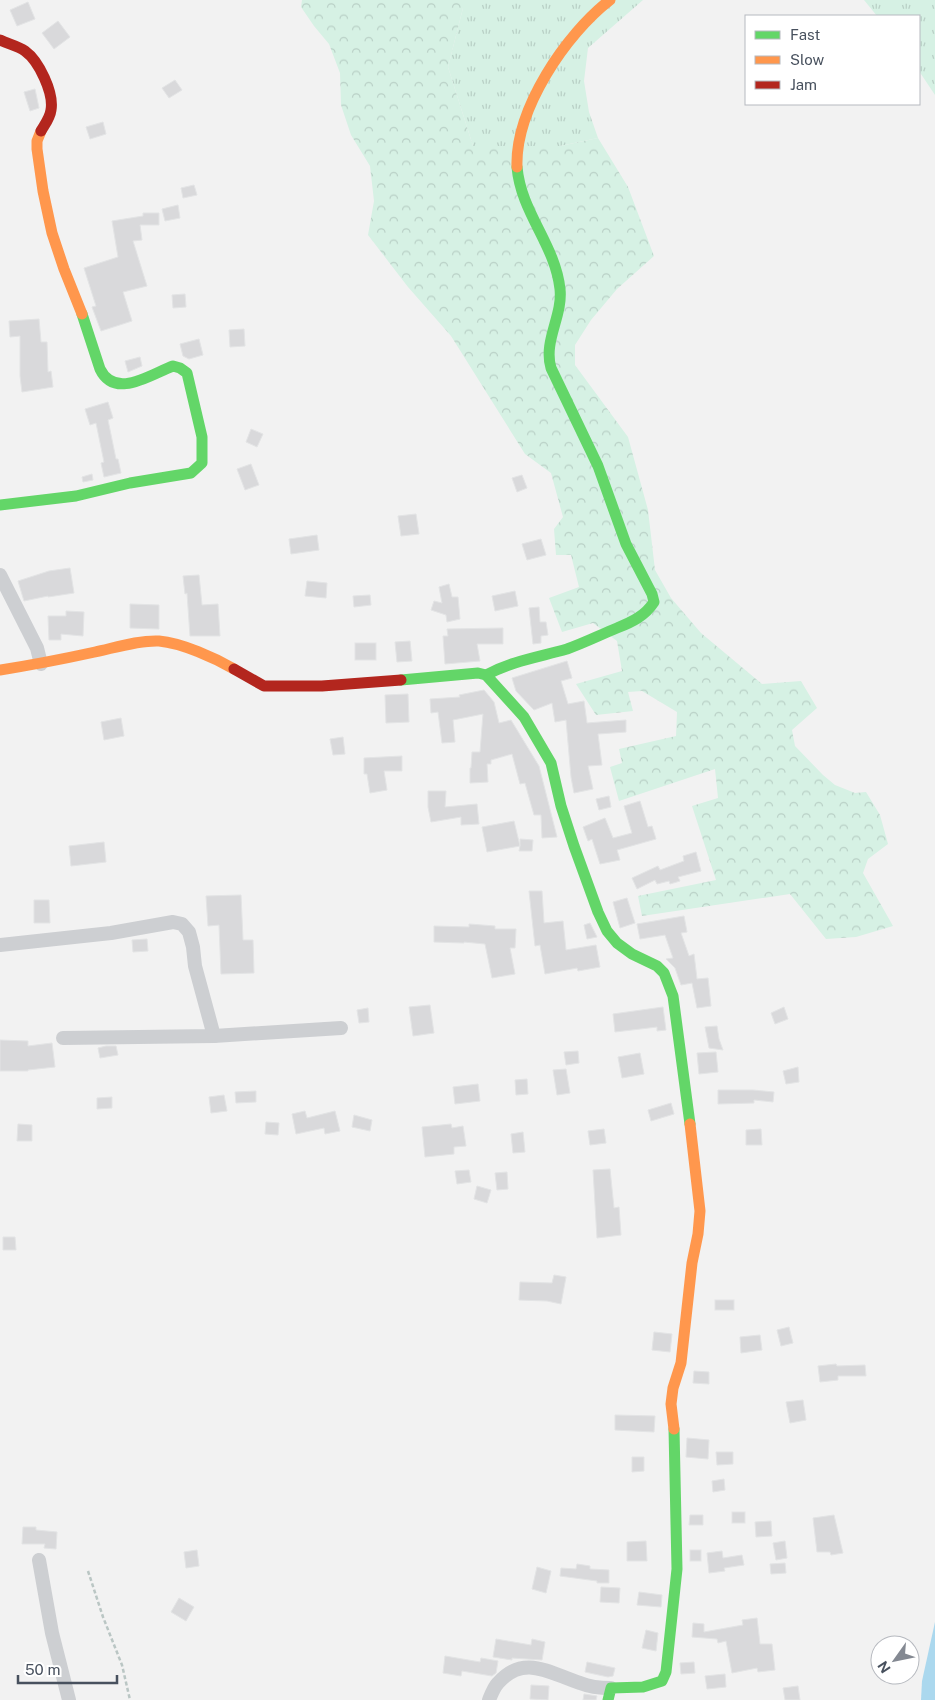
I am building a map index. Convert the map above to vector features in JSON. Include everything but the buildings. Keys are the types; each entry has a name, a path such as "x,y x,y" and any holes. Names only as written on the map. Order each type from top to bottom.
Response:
{"street":[{"path":"486,675 498,667 578,645 647,614 654,602 652,594 627,545 598,467 555,378 549,360 559,308 560,283 552,254 533,219 522,192 517,168 518,142 525,114 577,30 610,0"},
{"path":"0,40 25,50 31,57 38,66 53,105 51,115 36,140 43,193 48,221 61,262 86,324 99,367 108,381 118,386 132,384 173,366 182,368 187,373 202,437 200,466 191,473 130,483 76,496 0,505"},
{"path":"0,575 37,648 41,664"},
{"path":"0,670 41,664 131,644 159,641 191,649 219,660 250,680 264,686 322,686 412,680 466,673 486,675 524,718 551,763 561,806 574,846 598,912 607,931 616,943 632,954 657,966 664,973 673,996 695,1157 700,1212 698,1234 692,1262 681,1363 673,1388 671,1404 674,1431 677,1569 666,1672 662,1681 655,1684 626,1688 610,1694 543,1668 530,1667 519,1669 507,1675 497,1684 489,1700"},
{"path":"0,945 111,933 173,922 182,924 189,932 194,947 195,966 214,1036"},
{"path":"63,1038 214,1036 341,1028"},
{"path":"39,1560 52,1633 69,1700"}],"path":[{"path":"88,1571 103,1617 122,1665 130,1700"}],"green space":[{"path":"302,0 463,0 463,8 448,67 473,146 560,146 598,138 628,187 654,256 617,289 591,320 575,345 575,365 628,437 648,510 655,570 671,598 701,633 762,684 801,681 817,708 792,730 795,746 835,785 855,793 866,792 880,815 888,844 868,859 863,873 893,926 856,937 826,939 790,894 642,916 638,896 716,880 692,806 718,798 715,769 619,801 610,767 622,763 619,749 676,736 677,712 642,691 628,692 633,711 596,715 576,684 622,671 617,641 593,623 562,632 549,598 579,587 571,555 556,555 554,529 563,517 551,473 525,454 451,336 408,287 368,235 374,201 370,166 351,135 341,105 340,73 329,44 301,7"},
{"path":"463,0 643,0 588,48 584,81 589,112 598,138 560,146 473,146 448,67 463,8"},
{"path":"864,0 935,0 935,95 920,72 920,15 876,15"}],"water":[{"path":"935,1622 935,1700 921,1700 922,1681"}],"traffic: fast":[{"path":"486,675 516,663 567,649 623,626 642,615 654,602 652,594 626,544 598,466 551,368 549,348 559,309 560,289 552,257 525,199 517,167"},
{"path":"0,505 76,496 130,483 191,473 202,463 202,437 187,373 173,366 134,382 115,383 107,378 100,369 82,314"},
{"path":"401,680 478,673 486,675 524,717 551,763 561,806 574,846 598,912 607,931 617,943 632,954 657,966 664,973 673,996 690,1124"},
{"path":"608,1700 611,1688 643,1687 662,1681 666,1672 677,1569 674,1429"}],"traffic: slow":[{"path":"517,167 524,121 546,75 577,32 610,0"},
{"path":"41,131 37,141 37,149 52,233 82,314"},
{"path":"0,670 151,641 168,642 188,648 234,669"},
{"path":"674,1429 671,1404 673,1388 681,1363 700,1211 690,1124"}],"traffic: jam":[{"path":"0,40 25,51 35,62 48,86 51,110 41,131"},
{"path":"234,669 264,686 322,686 401,680"}]}
